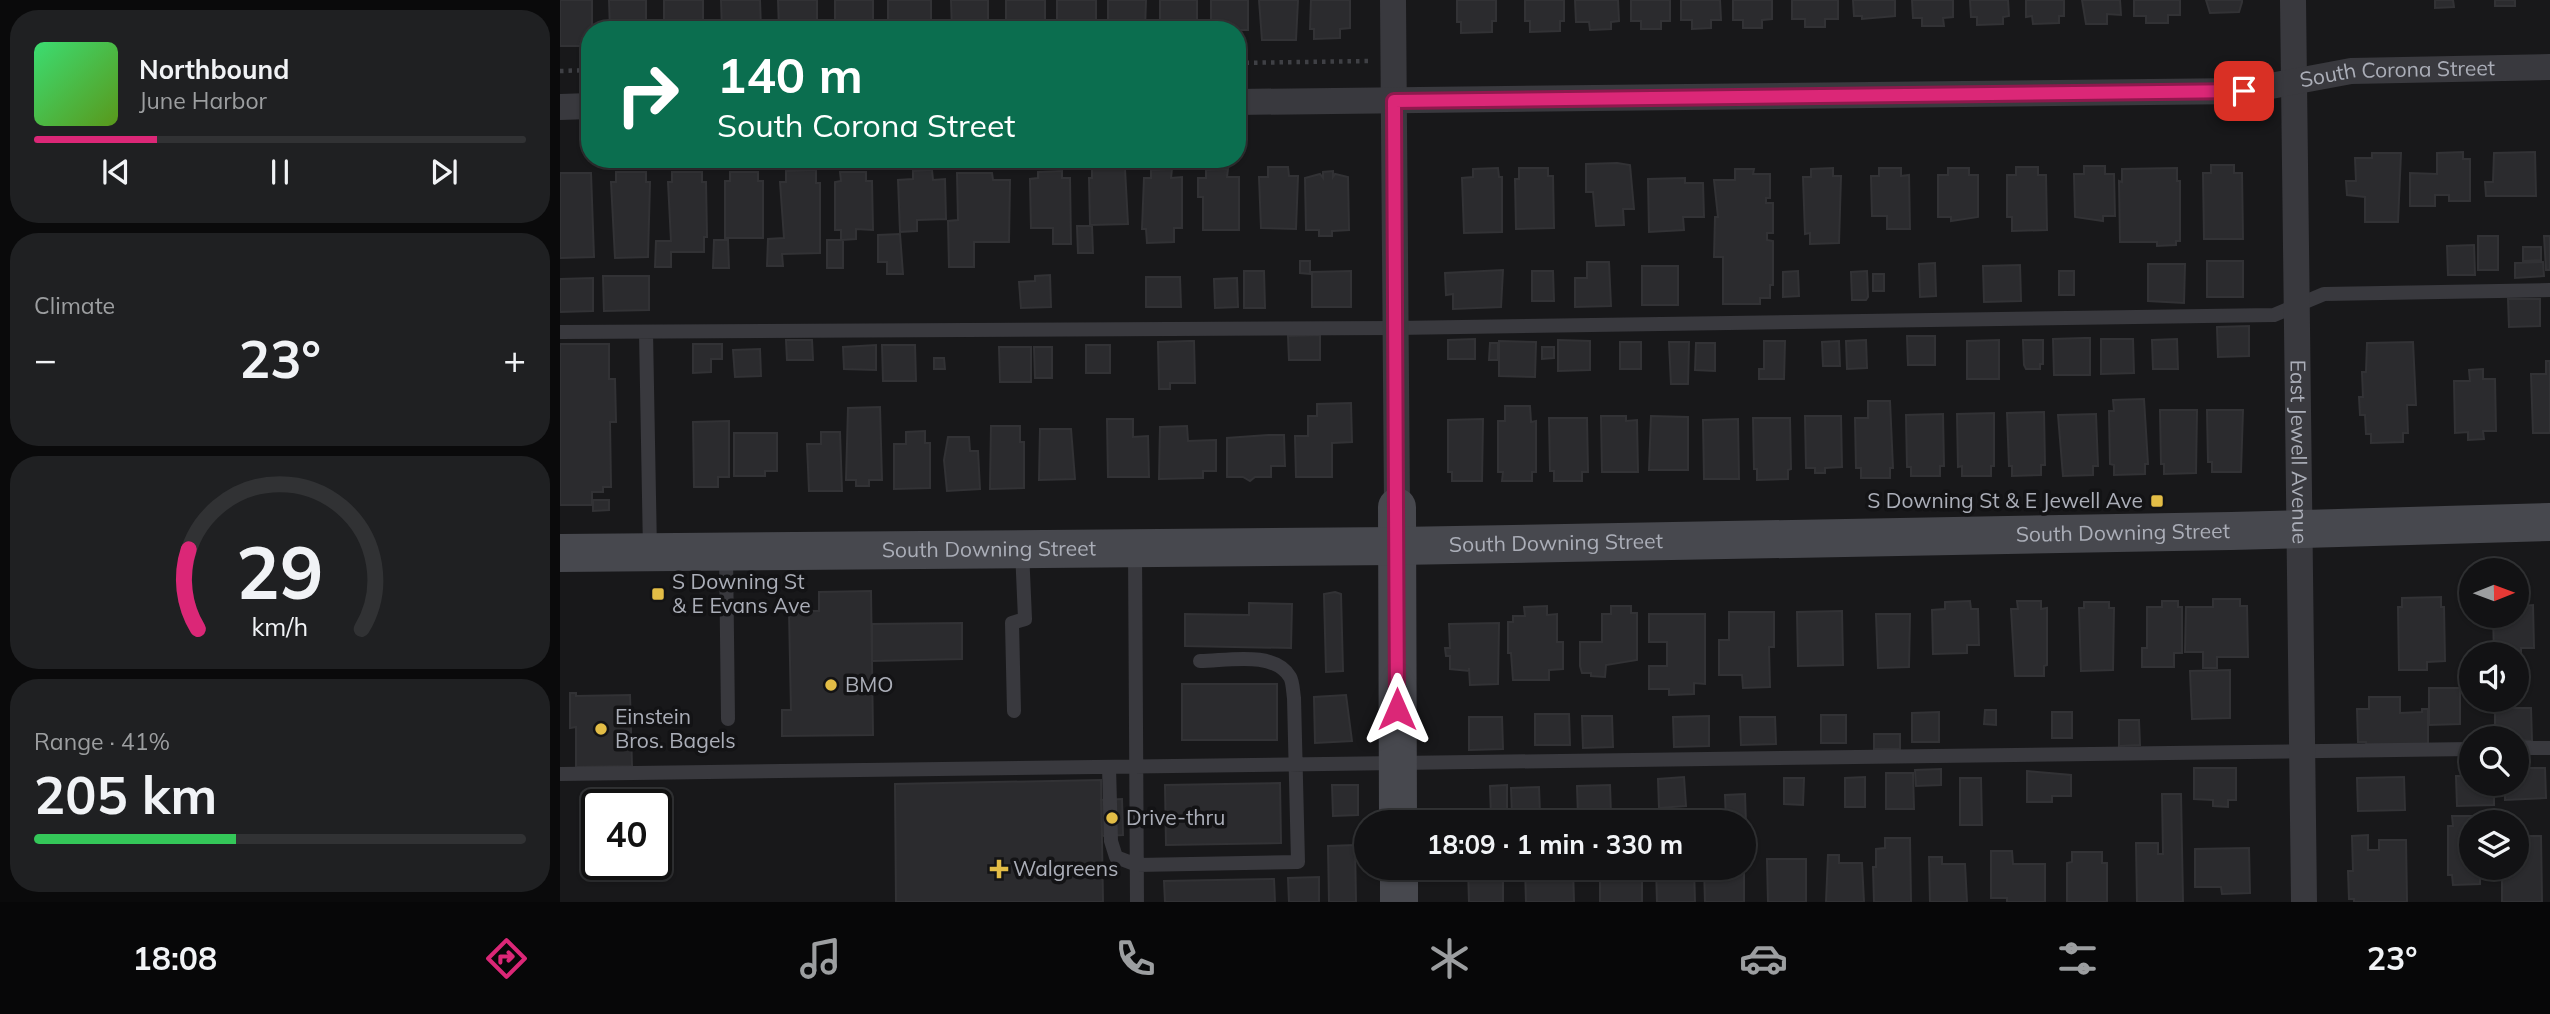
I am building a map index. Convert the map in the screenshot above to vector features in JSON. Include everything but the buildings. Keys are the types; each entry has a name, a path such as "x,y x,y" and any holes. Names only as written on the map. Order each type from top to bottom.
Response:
{"main road":[{"path":"1397,507 1398,810"},
{"name":"South Downing Street","path":"560,553 1398,546 2550,522"},
{"path":"1399,880 1399,902"}],"street":[{"path":"1393,0 1397,507"},
{"name":"East Jewell Avenue","path":"2293,0 2304,902"},
{"name":"South Corona Street","path":"1246,102 2244,91 2351,71 2550,67"},
{"path":"560,107 581,106"}],"lane":[{"path":"560,332 1396,328 2260,316 2274,315 2324,295 2550,290"},
{"path":"646,332 650,552"},
{"path":"1135,548 1138,902"},
{"path":"1014,711 1012,624 1025,619 1022,549"},
{"path":"726,552 728,719"},
{"path":"1109,767 1111,841 1116,857 1137,865 1298,862 1291,678 1278,665 1262,660 1200,662"},
{"path":"2529,748 2550,748"},
{"path":"560,774 2459,749"}],"path":[{"path":"1246,63 1376,61"},
{"path":"560,71 581,70"}],"place":[{"name":"S Downing St & E Jewell Ave","path":"2157,501"},
{"name":"S Downing St & E Evans Ave","path":"658,594"},
{"name":"BMO","path":"831,685"},
{"name":"Einstein Bros. Bagels","path":"601,729"},
{"name":"Drive-thru","path":"1112,818"},
{"name":"Walgreens","path":"999,869"}],"route":[{"path":"1397,709 1394,101 2244,91"}]}
